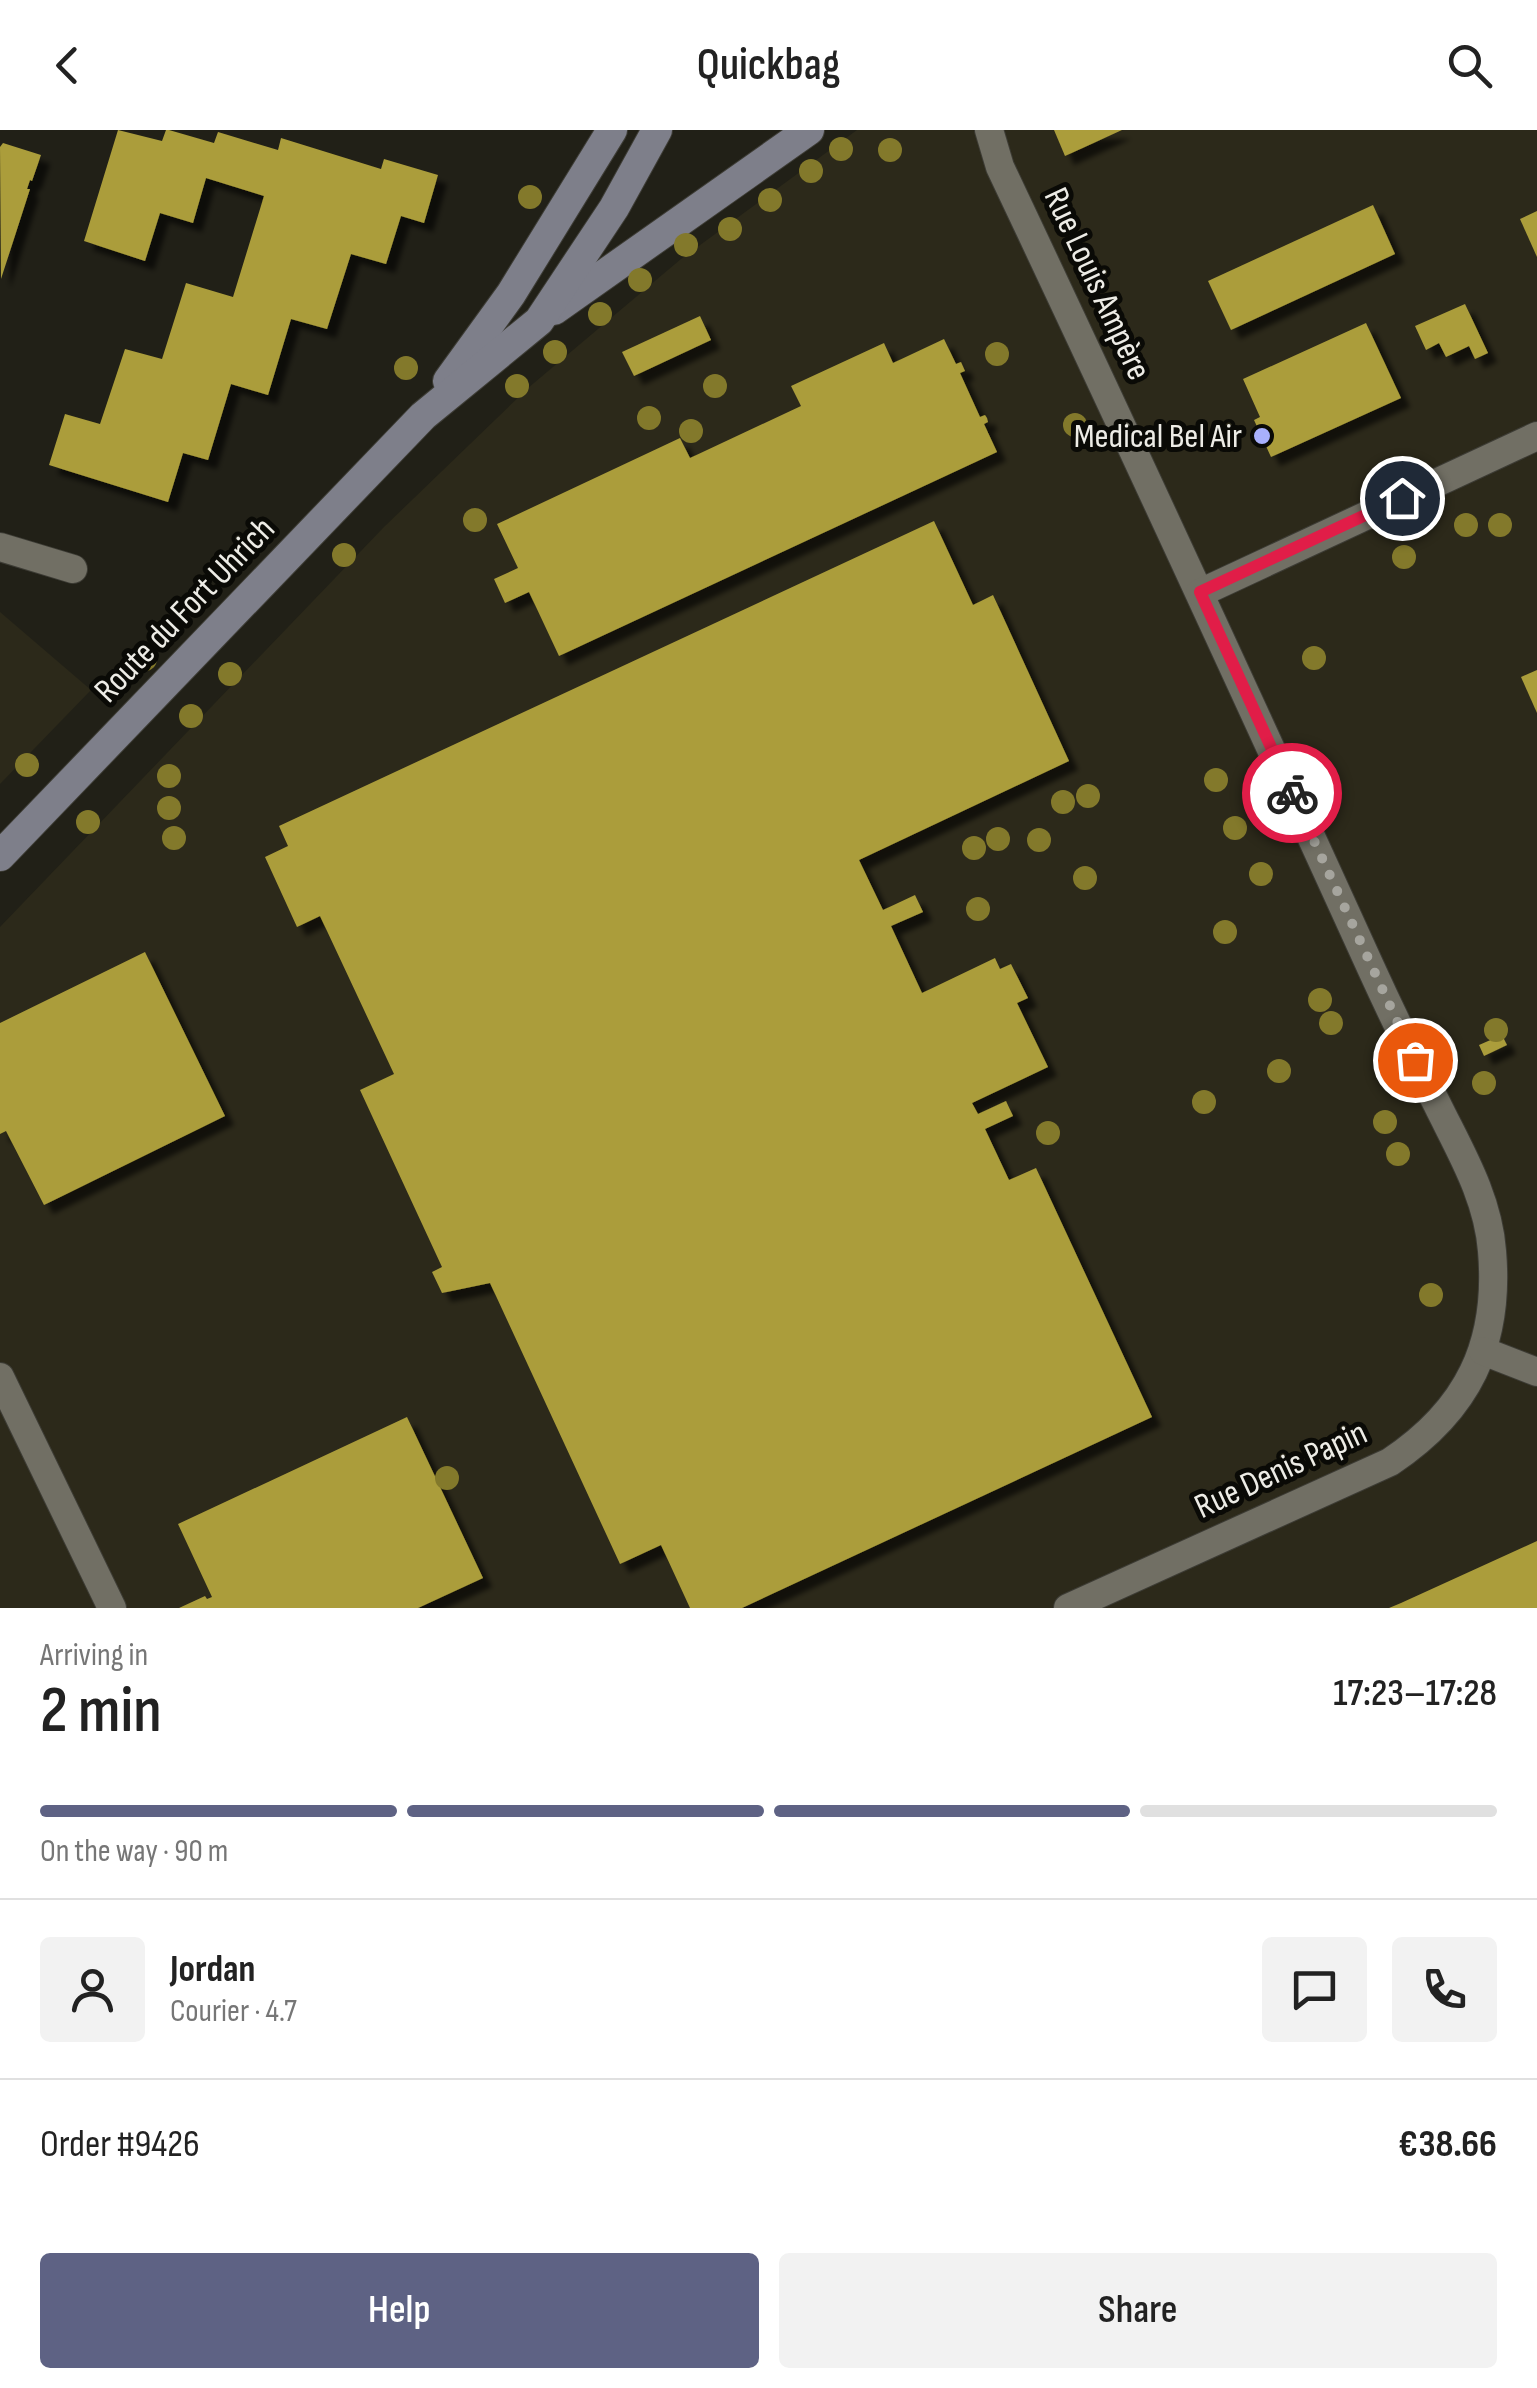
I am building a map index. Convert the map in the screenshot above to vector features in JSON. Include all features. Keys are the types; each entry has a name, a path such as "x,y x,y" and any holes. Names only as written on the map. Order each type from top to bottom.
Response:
{"main road":[{"name":"Route du Fort Uhrich","path":"423,416 510,294 612,130"},
{"name":"Route du Fort Uhrich","path":"0,856 423,416 539,320 614,208 657,130"},
{"path":"539,320 809,130"}],"street":[{"path":"588,130 590,168"},
{"path":"967,130 1000,167"},
{"name":"Rue Louis Ampère","path":"989,130 1000,167 1392,1012 1479,1190 1492,1246 1494,1280 1483,1351"},
{"path":"1200,592 1537,436"},
{"path":"0,547 73,569"},
{"path":"1483,1351 1537,1372"},
{"name":"Rue Denis Papin","path":"1068,1608 1390,1462 1423,1440 1446,1416 1469,1383 1483,1351"},
{"path":"0,1377 112,1608"}],"shaded area":[{"path":"857,130 1537,130 1537,1608 0,1608 0,927 384,527 528,388 681,259"},
{"path":"0,612 91,690 0,784"}],"building":[{"path":"118,130 162,141 169,130 214,143 218,132 278,150 281,138 381,169 384,159 438,175 424,223 401,216 386,264 351,254 327,329 291,319 268,395 231,384 208,460 183,453 168,502 49,465 65,414 100,424 125,349 162,359 186,283 233,297 264,196 206,178 193,223 160,213 145,261 84,241"},
{"path":"1054,130 1122,130 1065,156"},
{"path":"3,143 41,155 1,279 0,147"},
{"path":"1373,205 1395,254 1231,330 1208,281"},
{"path":"1537,211 1537,257 1520,219"},
{"path":"1465,304 1488,353 1475,359 1469,346 1446,357 1439,343 1426,350 1415,326"},
{"path":"700,316 711,340 634,376 622,352"},
{"path":"1366,323 1401,398 1271,457 1254,420 1260,417 1243,379"},
{"path":"944,339 956,364 961,362 965,371 960,373 980,417 987,418 984,424 997,452 559,656 529,592 505,603 494,579 518,568 497,524 680,438 690,458 801,406 791,386 884,343 893,363"},
{"path":"934,521 973,605 993,595 1069,761 859,860 883,910 915,895 923,912 891,926 922,993 995,958 1000,969 1011,964 1028,998 1017,1003 1048,1067 972,1103 978,1114 1006,1101 1013,1116 985,1129 1009,1180 1036,1168 1152,1417 742,1608 690,1608 661,1545 620,1564 490,1283 442,1293 432,1272 442,1267 360,1090 394,1074 320,916 297,927 265,857 288,846 279,826"},
{"path":"1537,670 1537,713 1521,677"},
{"path":"145,952 225,1116 44,1205 6,1131 0,1134 0,1023"},
{"path":"1502,1035 1507,1045 1484,1056 1479,1045"},
{"path":"407,1417 483,1578 418,1608 179,1608 205,1596 212,1597 178,1524"},
{"path":"1537,1541 1537,1608 1389,1608 1401,1603"}],"way so far":[{"path":"1292,793 1415,1060"}],"place":[{"name":"Medical Bel Air","path":"1262,436"}],"route":[{"path":"1292,793 1200,592 1402,498"}]}
